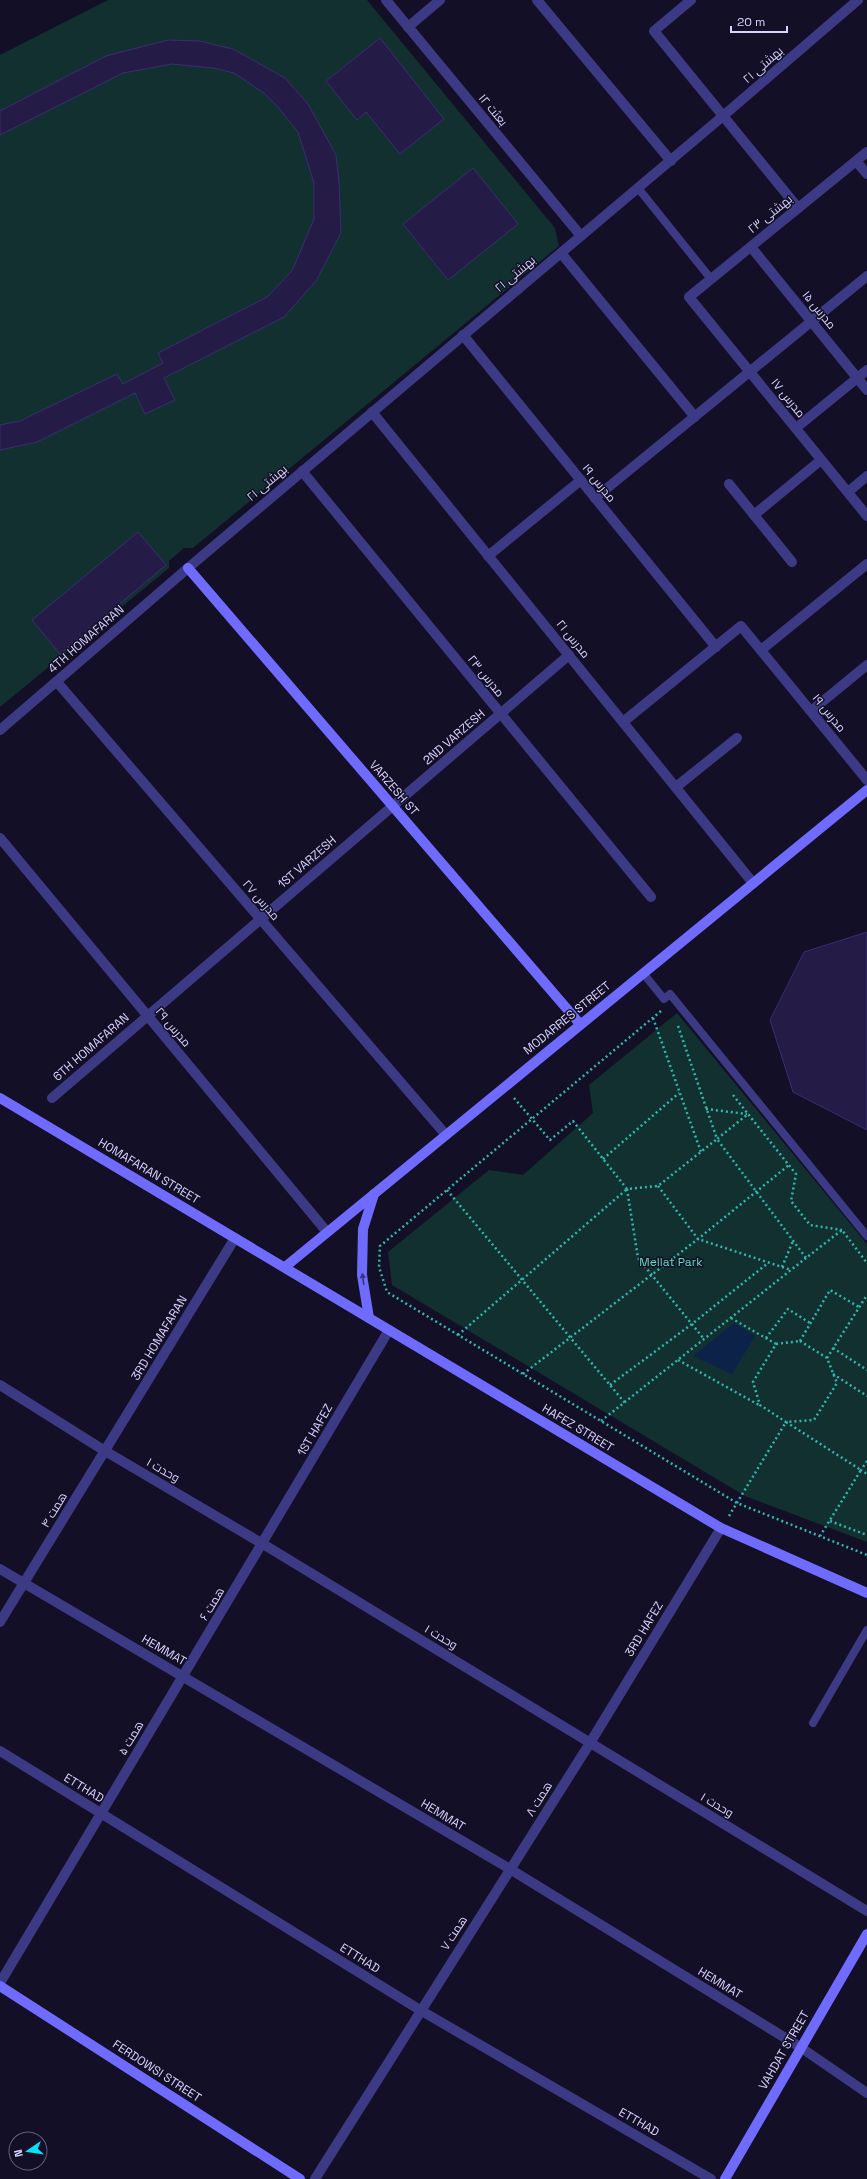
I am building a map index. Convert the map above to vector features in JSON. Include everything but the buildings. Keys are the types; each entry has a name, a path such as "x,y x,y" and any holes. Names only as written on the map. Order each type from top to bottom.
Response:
{"main road":[{"name":"VARZESH ST","path":"188,568 580,1024"},
{"name":"MODARRES STREET","path":"285,1267 867,790"},
{"name":"HOMAFARAN STREET","path":"0,1098 285,1267"},
{"path":"370,1318 362,1275 363,1228 374,1193"},
{"name":"HAFEZ STREET","path":"285,1267 721,1528 867,1593"},
{"name":"VAHDAT STREET","path":"725,2179 800,2047 864,1945 867,1934"},
{"name":"FERDOWSI STREET","path":"0,1984 300,2179"}],"street":[{"name":"بعثت ۱۲","path":"386,0 581,236"},
{"path":"408,27 440,0"},
{"path":"537,0 671,161"},
{"path":"689,0 654,31 798,208"},
{"name":"بهشتی ۲۱","path":"188,568 671,161 858,0"},
{"name":"بهشتی ۲۳","path":"689,297 867,152"},
{"path":"856,161 867,174"},
{"name":"مدرس ۱۵","path":"751,247 867,390"},
{"path":"561,253 695,417"},
{"path":"595,498 867,276"},
{"name":"مدرس ۱۷","path":"689,297 867,516"},
{"name":"مدرس ۱۹","path":"463,335 716,646 741,626 867,780"},
{"path":"796,428 867,370"},
{"name":"مدرس ۲۱","path":"372,412 753,883"},
{"path":"754,515 822,460"},
{"name":"مدرس ۲۳","path":"302,471 651,898"},
{"path":"848,492 867,476"},
{"path":"488,556 581,480"},
{"path":"729,484 792,562"},
{"path":"761,650 867,564"},
{"name":"4TH HOMAFARAN","path":"0,730 188,568"},
{"path":"623,722 716,646"},
{"name":"2ND VARZESH","path":"393,806 569,656"},
{"path":"811,711 867,665"},
{"name":"مدرس ۲۷","path":"57,682 446,1135"},
{"path":"676,788 737,738"},
{"name":"1ST VARZESH","path":"148,1016 393,806"},
{"name":"مدرس ۲۹","path":"0,838 327,1232"},
{"name":"6TH HOMAFARAN","path":"52,1098 148,1016"},
{"name":"3RD HOMAFARAN","path":"105,1451 235,1238"},
{"name":"1ST HAFEZ","path":"263,1544 389,1330"},
{"name":"وحدت ۱","path":"0,1385 105,1451 263,1544 867,1911"},
{"name":"همت ۴","path":"0,1622 105,1451"},
{"name":"3RD HAFEZ","path":"590,1743 721,1528"},
{"name":"همت ۶","path":"183,1677 263,1544"},
{"name":"HEMMAT","path":"0,1569 510,1869 800,2047 867,2093"},
{"name":"همت ۵","path":"0,1984 183,1677"},
{"name":"همت ۸","path":"510,1869 590,1743"},
{"name":"ETTHAD","path":"0,1751 420,2010 711,2179"},
{"name":"همت ۷","path":"315,2179 510,1869"}],"lane":[{"path":"638,188 712,279"},
{"path":"643,973 664,999 670,994 867,1236"},
{"path":"813,1723 867,1630"}],"path":[{"path":"662,1010 380,1246 379,1267 387,1292 737,1503 867,1555"},
{"path":"653,1018 701,1152"},
{"path":"677,1021 717,1140 806,1258"},
{"path":"504,1087 550,1140 573,1121 626,1189 638,1258 704,1339"},
{"path":"603,1159 679,1093"},
{"path":"706,1109 748,1114 796,1174 791,1201 810,1225 842,1230 867,1264"},
{"path":"458,1335 626,1189 658,1186 748,1114"},
{"path":"523,1374 698,1239 789,1165"},
{"path":"658,1186 698,1239 791,1270"},
{"path":"447,1190 625,1403"},
{"path":"601,1421 842,1230"},
{"path":"782,1267 793,1241"},
{"path":"610,1385 692,1324 768,1263"},
{"path":"800,1341 830,1290 859,1307"},
{"path":"827,1358 867,1295"},
{"path":"766,1338 788,1309 810,1323"},
{"path":"731,1318 776,1344 800,1341 827,1358 837,1383 814,1420 786,1422"},
{"path":"760,1405 753,1382 776,1344"},
{"path":"833,1348 867,1370"},
{"path":"678,1360 760,1405 867,1474"},
{"path":"833,1373 867,1396"},
{"path":"721,1528 786,1422"},
{"path":"820,1536 867,1461"},
{"path":"830,1521 867,1536"}],"green space":[{"path":"108,0 367,0 555,228 559,246 193,548 184,548 169,561 169,568 0,707 0,55"},
{"name":"Mellat Park","path":"677,1013 867,1244 867,1542 745,1496 392,1285 388,1252 489,1170 523,1175 593,1113 589,1085"}],"water":[{"path":"734,1323 755,1336 732,1374 693,1356"}]}
